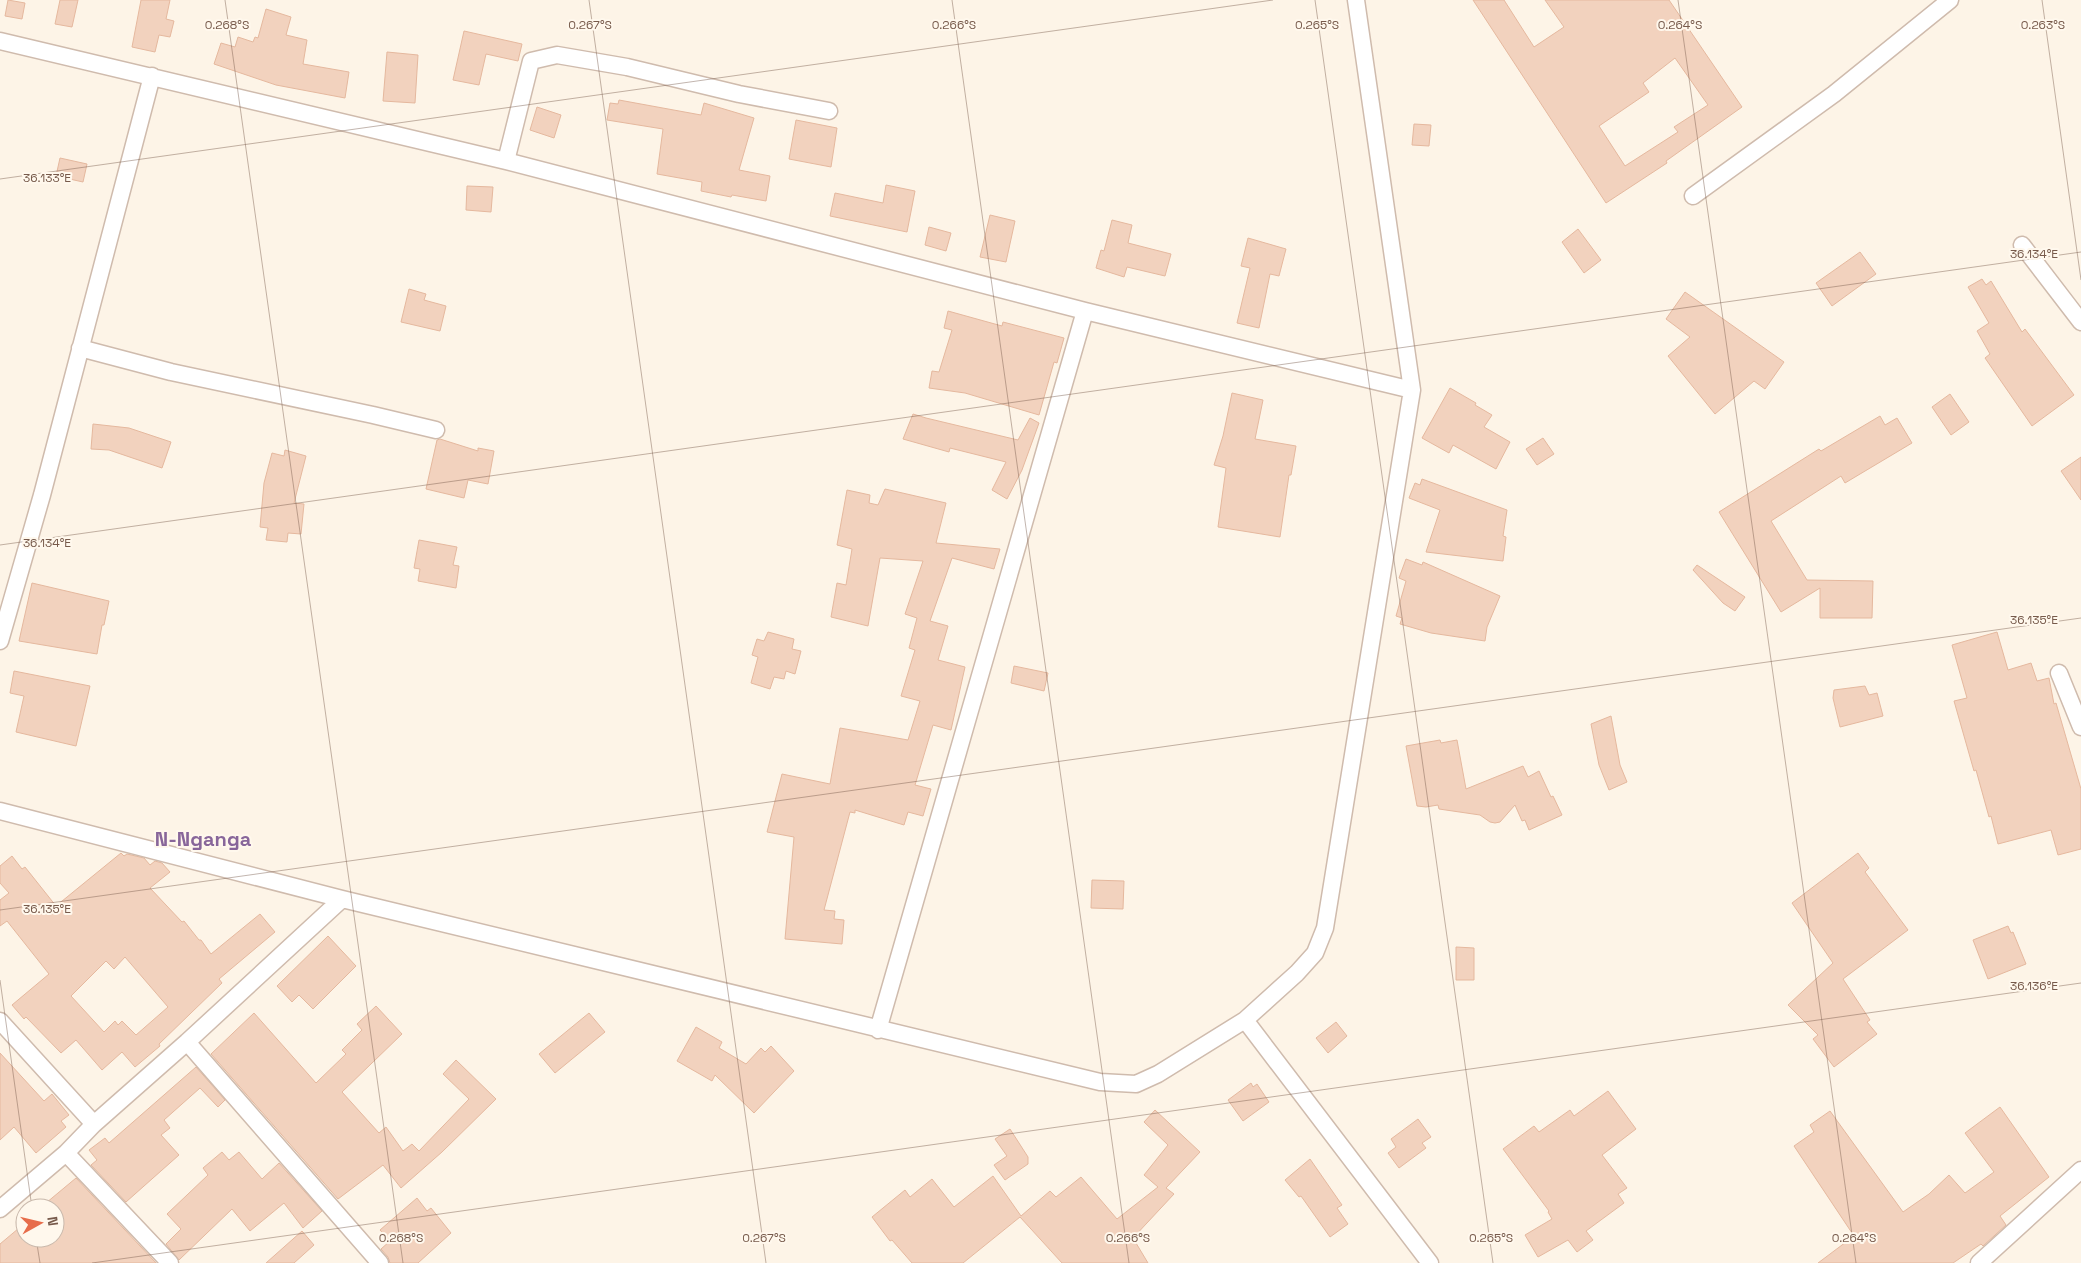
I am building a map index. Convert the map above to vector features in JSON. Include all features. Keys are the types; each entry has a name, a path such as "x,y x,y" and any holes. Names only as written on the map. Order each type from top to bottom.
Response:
{"street":[{"path":"0,811 342,899 878,1030 1100,1082 1136,1084 1158,1074 1245,1020 1297,973 1315,953 1325,928 1412,390 1356,0"},
{"path":"1693,196 1834,94 1950,0"},
{"path":"0,41 506,161 1085,311 1412,390"},
{"path":"506,161 531,61 558,54 627,67 739,94 829,111"},
{"path":"0,641 42,495 152,76"},
{"path":"2022,245 2081,322"},
{"path":"878,1030 1085,311"},
{"path":"80,348 171,372 436,430"},
{"path":"2059,673 2081,727"},
{"path":"0,1209 66,1153 94,1124 187,1042 342,899"},
{"path":"1245,1020 1430,1263"},
{"path":"0,1021 94,1124"},
{"path":"187,1042 380,1263"},
{"path":"66,1153 170,1263"},
{"path":"1979,1263 2081,1170"}],"building":[{"path":"8,0 25,3 22,19 5,16"},
{"path":"60,0 78,0 72,27 55,24"},
{"path":"141,0 170,0 166,19 174,21 170,37 159,35 155,52 132,47"},
{"path":"1473,0 1504,0 1534,47 1564,27 1545,0 1669,0 1742,107 1666,161 1667,163 1606,203","holes":["1675,58 1708,105 1674,127 1678,132 1625,166 1599,126 1649,92 1643,83"]},
{"path":"266,9 291,17 286,35 307,40 303,64 349,72 345,98 276,85 214,64 221,43 235,47 238,37 253,42 255,37 258,38"},
{"path":"464,31 522,44 518,61 486,54 479,85 453,80"},
{"path":"387,52 418,55 415,103 383,101"},
{"path":"619,100 701,115 704,103 754,118 739,170 770,176 766,201 701,191 702,182 657,174 663,129 607,120 610,103 618,104"},
{"path":"537,107 561,115 554,138 530,130"},
{"path":"796,120 837,128 831,167 789,159"},
{"path":"1414,124 1431,125 1429,146 1412,145"},
{"path":"60,158 87,164 83,182 56,176"},
{"path":"886,185 915,191 907,232 830,216 835,193 883,203"},
{"path":"467,186 493,187 491,212 466,210"},
{"path":"990,215 1015,221 1006,262 980,257"},
{"path":"1112,220 1132,225 1128,243 1171,254 1165,276 1127,267 1124,277 1096,268 1101,250 1104,251"},
{"path":"929,227 951,233 946,251 925,245"},
{"path":"1578,229 1601,260 1584,273 1562,242"},
{"path":"1248,238 1286,249 1279,276 1270,274 1259,328 1237,323 1250,268 1241,266"},
{"path":"1860,252 1876,274 1832,306 1816,283"},
{"path":"1982,279 1986,285 1991,281 2022,332 2025,329 2074,395 2032,426 1985,358 1990,354 1977,331 1989,323 1968,287"},
{"path":"409,289 426,294 424,300 446,306 440,331 401,322"},
{"path":"1685,292 1784,362 1765,389 1754,381 1715,414 1668,356 1690,337 1666,319"},
{"path":"948,311 1002,326 1003,322 1064,338 1057,363 1054,362 1039,415 965,393 929,388 932,371 939,372 952,330 944,328"},
{"path":"1450,388 1492,415 1484,427 1510,442 1496,469 1453,445 1449,453 1422,438"},
{"path":"1232,393 1263,400 1255,439 1296,446 1291,475 1289,475 1280,537 1218,527 1226,468 1214,465 1223,436"},
{"path":"1950,394 1969,422 1951,435 1932,407"},
{"path":"913,414 1018,440 1030,418 1039,423 1022,470 1007,499 992,490 1006,462 950,448 949,452 903,439"},
{"path":"1880,416 1885,425 1897,418 1912,443 1845,483 1841,476 1771,521 1807,580 1873,581 1872,618 1820,618 1820,588 1781,612 1719,512 1819,449 1821,451"},
{"path":"93,424 129,428 171,442 162,468 109,450 91,449"},
{"path":"1543,438 1554,454 1537,465 1526,449"},
{"path":"440,439 478,451 478,448 494,451 488,484 468,480 464,498 426,489 437,440"},
{"path":"285,450 306,456 294,503 304,504 301,534 288,533 287,542 266,540 268,528 260,527 264,483 272,453 284,456"},
{"path":"2081,457 2081,500 2061,471"},
{"path":"1422,479 1507,510 1503,536 1506,537 1503,561 1426,552 1440,510 1409,498 1415,483 1420,485"},
{"path":"885,489 946,503 936,543 1000,549 994,569 952,558 930,621 948,626 938,660 965,667 951,730 933,725 915,785 931,789 923,816 908,812 904,825 855,810 855,813 850,812 824,910 835,911 834,919 844,920 842,944 785,939 794,837 767,832 782,774 830,784 840,728 908,740 920,701 901,696 915,650 909,648 917,618 905,614 923,561 880,558 868,626 831,617 837,583 846,585 852,549 837,545 847,490 870,495 869,503 878,505"},
{"path":"419,540 457,547 453,565 459,566 456,588 418,581 420,569 414,568"},
{"path":"1406,559 1422,565 1423,562 1500,596 1487,627 1485,641 1431,633 1400,624 1402,618 1396,616 1406,581 1399,578"},
{"path":"1697,565 1745,597 1735,611 1723,603 1693,570"},
{"path":"32,583 109,601 104,625 102,625 97,654 19,641"},
{"path":"768,632 794,639 792,649 801,651 795,674 786,671 784,679 774,677 770,689 751,683 758,657 752,655 757,639 764,641"},
{"path":"1997,632 2008,670 2031,663 2037,681 2049,678 2054,704 2056,703 2081,789 2081,849 2058,855 2051,830 1998,844 1991,816 1989,817 1976,770 1974,771 1954,701 1967,698 1952,645"},
{"path":"1014,666 1048,673 1044,691 1011,683"},
{"path":"14,671 90,686 76,746 16,732 24,696 10,693"},
{"path":"1865,686 1869,695 1877,693 1883,716 1840,727 1833,698 1834,690"},
{"path":"1611,716 1620,765 1627,782 1609,790 1599,765 1591,724"},
{"path":"1440,740 1441,743 1457,740 1466,789 1523,766 1528,777 1539,771 1562,815 1529,830 1525,820 1522,821 1515,805 1500,822 1495,823 1480,815 1439,809 1438,805 1417,806 1406,746"},
{"path":"121,853 124,856 127,854 144,858 150,865 155,861 162,863 170,872 150,888 182,922 184,921 211,954 260,914 275,932 219,979 222,983 159,1044 160,1046 135,1067 122,1052 102,1070 76,1040 61,1053 26,1017 24,1019 12,1005 49,974 7,921 0,926 0,900 9,893 0,883 0,866 12,856 22,869 25,867 56,906","holes":["125,957 168,1007 136,1035 122,1021 118,1025 115,1021 104,1032 71,996 106,961 114,969"]},
{"path":"1858,853 1869,868 1865,872 1908,930 1843,979 1870,1020 1867,1022 1877,1034 1834,1067 1813,1039 1818,1035 1788,1005 1833,963 1792,903"},
{"path":"1092,880 1124,881 1123,909 1091,908"},
{"path":"2008,926 2011,933 2013,932 2026,964 1988,979 1973,940"},
{"path":"328,936 356,966 313,1009 299,995 292,1002 277,986"},
{"path":"1456,947 1474,948 1474,980 1456,980"},
{"path":"376,1006 402,1034 342,1092 379,1133 386,1127 403,1151 412,1144 419,1151 469,1099 443,1074 456,1060 496,1099 442,1152 401,1188 383,1165 338,1199 211,1054 254,1013 316,1083 346,1054 342,1050 362,1030 357,1024"},
{"path":"589,1013 605,1032 555,1073 539,1054"},
{"path":"1336,1022 1347,1036 1328,1053 1316,1038"},
{"path":"696,1027 722,1042 719,1048 746,1064 761,1048 765,1052 771,1046 794,1071 754,1113 715,1075 712,1081 677,1061"},
{"path":"0,1053 44,1101 52,1094 69,1115 61,1121 66,1127 36,1153 14,1127 0,1140"},
{"path":"196,1067 225,1100 218,1107 200,1088 164,1120 170,1128 161,1135 179,1155 126,1202 91,1165 97,1160 89,1150 105,1138 109,1143"},
{"path":"1251,1083 1253,1087 1257,1084 1269,1102 1243,1121 1228,1100"},
{"path":"1608,1091 1636,1129 1602,1155 1627,1188 1618,1194 1624,1203 1586,1231 1593,1240 1577,1252 1568,1240 1538,1257 1525,1235 1552,1219 1549,1211 1503,1149 1534,1126 1539,1132 1570,1110 1574,1116"},
{"path":"2000,1107 2049,1177 2000,1216 2006,1225 1983,1246 1981,1244 1953,1263 1818,1263 1854,1236 1794,1146 1814,1132 1810,1125 1830,1111 1903,1212 1929,1194 1949,1175 1965,1193 1994,1172 1965,1133"},
{"path":"1155,1110 1200,1152 1166,1188 1174,1194 1133,1238 1148,1263 1062,1263 1020,1217 963,1263 912,1263 892,1240 890,1241 872,1217 905,1190 910,1197 932,1179 954,1207 993,1176 1021,1216 1050,1191 1056,1197 1081,1177 1117,1219 1158,1187 1144,1175 1168,1145 1144,1122"},
{"path":"1418,1119 1431,1137 1422,1143 1426,1148 1399,1168 1388,1153 1396,1147 1391,1139"},
{"path":"1010,1129 1028,1157 1028,1164 1005,1180 994,1165 1007,1156 995,1139"},
{"path":"222,1152 229,1160 239,1152 262,1179 279,1163 322,1211 303,1228 284,1203 250,1231 232,1209 179,1260 166,1244 181,1229 167,1214 208,1175 203,1168"},
{"path":"1310,1159 1342,1205 1337,1208 1348,1224 1330,1237 1301,1196 1299,1197 1285,1180"},
{"path":"76,1178 156,1263 0,1263 0,1244 15,1231 15,1248 65,1248 65,1198 52,1198"},
{"path":"417,1198 427,1211 431,1208 451,1233 418,1263 390,1263 388,1257 381,1249 390,1241 380,1230"},
{"path":"302,1231 314,1245 294,1263 266,1263"}],"district":[{"name":"N-Nganga","path":"203,839"}]}
